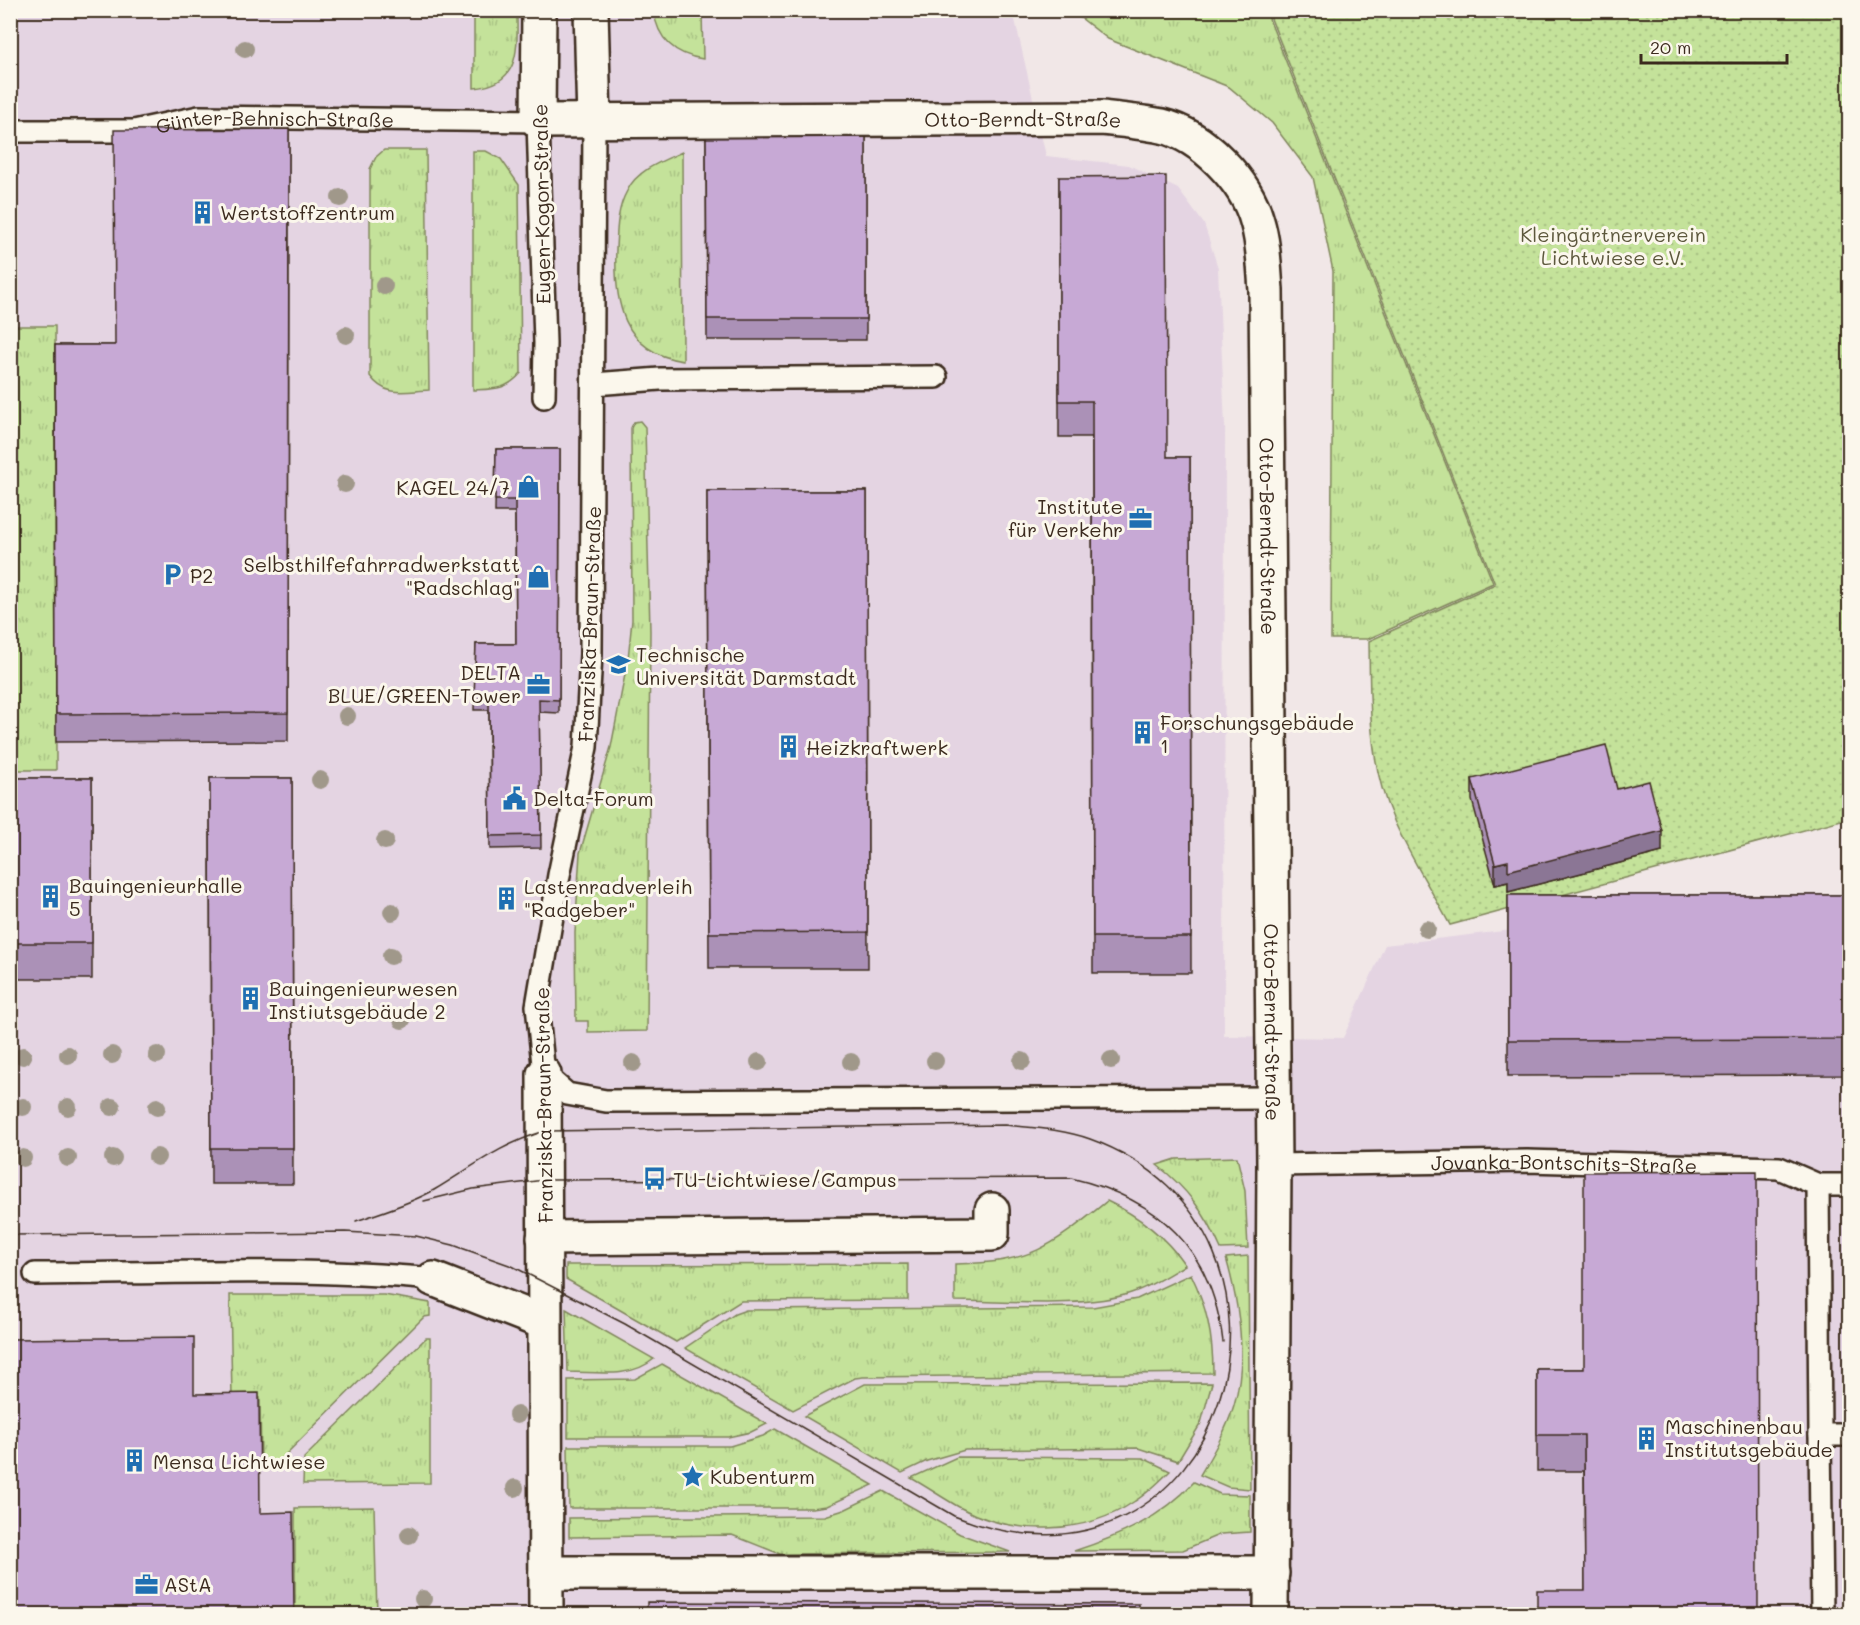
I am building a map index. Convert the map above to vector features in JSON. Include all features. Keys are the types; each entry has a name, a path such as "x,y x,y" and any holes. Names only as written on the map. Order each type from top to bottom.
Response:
{"street":[{"name":"Eugen-Kogon-Straße","path":"538,121 539,10"},
{"path":"591,10 594,121"},
{"name":"Otto-Berndt-Straße","path":"538,121 1102,118 1164,127 1198,143 1223,166 1245,193 1257,219 1263,249 1266,290 1274,1165 1271,1614"},
{"name":"Franziska-Braun-Straße","path":"544,1074 543,1322 546,1614"},
{"path":"544,1238 992,1234 992,1210"},
{"path":"433,1279 543,1322"},
{"path":"546,1573 1272,1573"}],"lane":[{"name":"Günter-Behnisch-Straße","path":"10,131 134,131 199,117 538,121"},
{"name":"Eugen-Kogon-Straße","path":"538,121 545,343 544,397"},
{"path":"594,121 594,384 660,379 936,377"},
{"name":"Franziska-Braun-Straße","path":"544,1074 537,1006 559,875 586,747 591,654 594,384"},
{"path":"544,1074 567,1094 606,1101 1273,1098"},
{"name":"Jovanka-Bontschits-Straße","path":"1274,1165 1527,1161 1779,1168 1818,1185 1850,1185"},
{"path":"1818,1185 1822,1614"},
{"path":"35,1274 370,1274 433,1279"},
{"path":"1820,1436 1850,1435"}],"shaded area":[{"name":"Technische Universität Darmstadt","path":"11,11 1013,11 1046,156 1129,165 1178,189 1204,224 1218,268 1225,427 1224,1036 1343,1038 1385,945 1717,906 1849,904 1849,1614 11,1614"}],"green space":[{"path":"474,11 517,11 517,38 514,62 509,72 490,85 474,88"},
{"path":"654,11 702,11 703,59 684,54 669,44 659,30"},
{"path":"1072,11 1266,11 1493,583 1368,639 1331,639 1333,271 1313,177 1272,123 1229,87 1108,39"},
{"name":"Kleingärtnerverein Lichtwiese e.V.","path":"1268,11 1849,11 1849,818 1450,925 1405,844 1392,816 1378,774 1372,730 1369,641 1495,584"},
{"path":"384,150 426,150 429,390 396,392 383,388 370,376 370,169 376,157"},
{"path":"473,151 486,151 501,159 519,185 521,373 505,386 473,390"},
{"path":"682,152 683,361 663,356 647,347 634,335 620,305 616,268 618,219 627,191 637,177 644,172"},
{"path":"11,326 55,326 56,770 11,770"},
{"path":"640,421 645,427 650,631 647,1031 588,1032 588,1021 576,1021 575,933 580,853 611,747 628,659 632,620 631,428 634,422"},
{"path":"1237,1157 1245,1191 1248,1248 1221,1249 1195,1202 1157,1165 1176,1159"},
{"path":"1107,1201 1130,1213 1150,1228 1169,1245 1185,1265 1145,1288 1112,1298 1068,1303 955,1301 955,1264 1003,1260 1038,1250 1054,1242"},
{"path":"1248,1256 1250,1489 1228,1487 1200,1475 1231,1414 1238,1387 1240,1331 1235,1294 1226,1258"},
{"path":"908,1264 908,1300 741,1301 676,1342 566,1279 566,1265"},
{"path":"1191,1274 1208,1322 1213,1373 863,1377 855,1378 793,1410 685,1348 735,1314 746,1310 1093,1307 1137,1299"},
{"path":"230,1295 384,1295 430,1303 430,1316 424,1317 278,1462 261,1463 260,1398 232,1398"},
{"path":"566,1309 654,1359 645,1365 624,1372 568,1372"},
{"path":"426,1338 430,1338 430,1483 303,1484 304,1458"},
{"path":"662,1364 767,1424 751,1432 728,1437 568,1437 568,1380 635,1379"},
{"path":"1212,1383 1201,1423 1178,1461 1138,1448 965,1450 927,1461 902,1473 804,1416 865,1384"},
{"path":"775,1429 873,1485 827,1506 812,1508 569,1508 568,1446 730,1446 763,1436"},
{"path":"957,1457 1143,1458 1170,1471 1135,1501 1093,1521 1071,1526 1025,1527 980,1517 911,1478"},
{"path":"1194,1482 1220,1494 1250,1495 1250,1532 1221,1534 1183,1550 1074,1551 1108,1539 1154,1516"},
{"path":"883,1491 960,1534 1010,1552 780,1554 732,1535 569,1537 569,1518 825,1516 844,1510"},
{"path":"374,1507 377,1614 295,1614 295,1508"}],"building":[{"name":"P2","path":"289,129 288,713 56,714 55,345 115,345 114,130"},
{"path":"866,137 866,319 707,319 706,138"},
{"path":"1166,176 1167,457 1190,457 1191,937 1093,937 1092,401 1059,401 1059,177"},
{"path":"496,449 560,449 559,700 539,699 541,835 490,836 489,698 474,698 476,644 516,644 515,500 495,500"},
{"name":"Heizkraftwerk","path":"707,491 867,491 868,932 709,933"},
{"path":"1606,745 1617,789 1649,781 1662,831 1508,871 1508,861 1495,864 1472,779"},
{"name":"Bauingenieurhalle 5","path":"10,778 92,778 92,943 10,943"},
{"name":"Bauingenieurwesen Instiutsgebäude 2","path":"210,778 292,778 293,1148 211,1148"},
{"path":"1508,895 1850,895 1850,1039 1508,1040"},
{"name":"Maschinenbau Institutsgebäude","path":"1757,1171 1758,1614 1537,1614 1537,1590 1585,1590 1584,1435 1537,1435 1537,1369 1584,1369 1584,1172"},
{"path":"1848,1176 1850,1176 1850,1356 1848,1356"},
{"name":"Mensa Lichtwiese","path":"194,1337 194,1394 259,1393 260,1513 293,1512 294,1614 10,1614 10,1339"},
{"path":"647,1602 1139,1604 1139,1614 647,1614"}],"tram line":[{"path":"10,1235 345,1232 416,1236 453,1245 512,1266 625,1324 954,1516 1048,1535 1125,1516 1183,1469 1218,1402 1229,1327 1213,1252 1168,1186 1090,1139 1069,1133 1005,1125 545,1131 500,1149 425,1195 356,1221"},
{"path":"424,1201 473,1189 544,1180 1071,1178 1103,1187 1131,1199 1176,1233 1194,1255 1207,1280 1217,1309 1223,1342"}],"place":[{"name":"Wertstoffzentrum","path":"202,212"},
{"name":"KAGEL 24/7","path":"528,487"},
{"name":"Institute für Verkehr","path":"1141,518"},
{"name":"P2","path":"172,575"},
{"name":"Selbsthilfefahrradwerkstatt \"Radschlag\"","path":"538,576"},
{"name":"Technische Universität Darmstadt","path":"618,665"},
{"name":"DELTA BLUE/GREEN-Tower","path":"539,684"},
{"name":"Forschungsgebäude 1","path":"1142,733"},
{"name":"Heizkraftwerk","path":"788,747"},
{"name":"Delta-Forum","path":"515,798"},
{"name":"Bauingenieurhalle 5","path":"51,896"},
{"name":"Lastenradverleih \"Radgeber\"","path":"506,898"},
{"name":"Bauingenieurwesen Instiutsgebäude 2","path":"251,999"},
{"name":"TU-Lichtwiese/Campus","path":"655,1179"},
{"name":"Maschinenbau Institutsgebäude","path":"1647,1438"},
{"name":"Mensa Lichtwiese","path":"135,1461"},
{"name":"Kubenturm","path":"692,1476"},
{"name":"AStA","path":"146,1584"}]}
